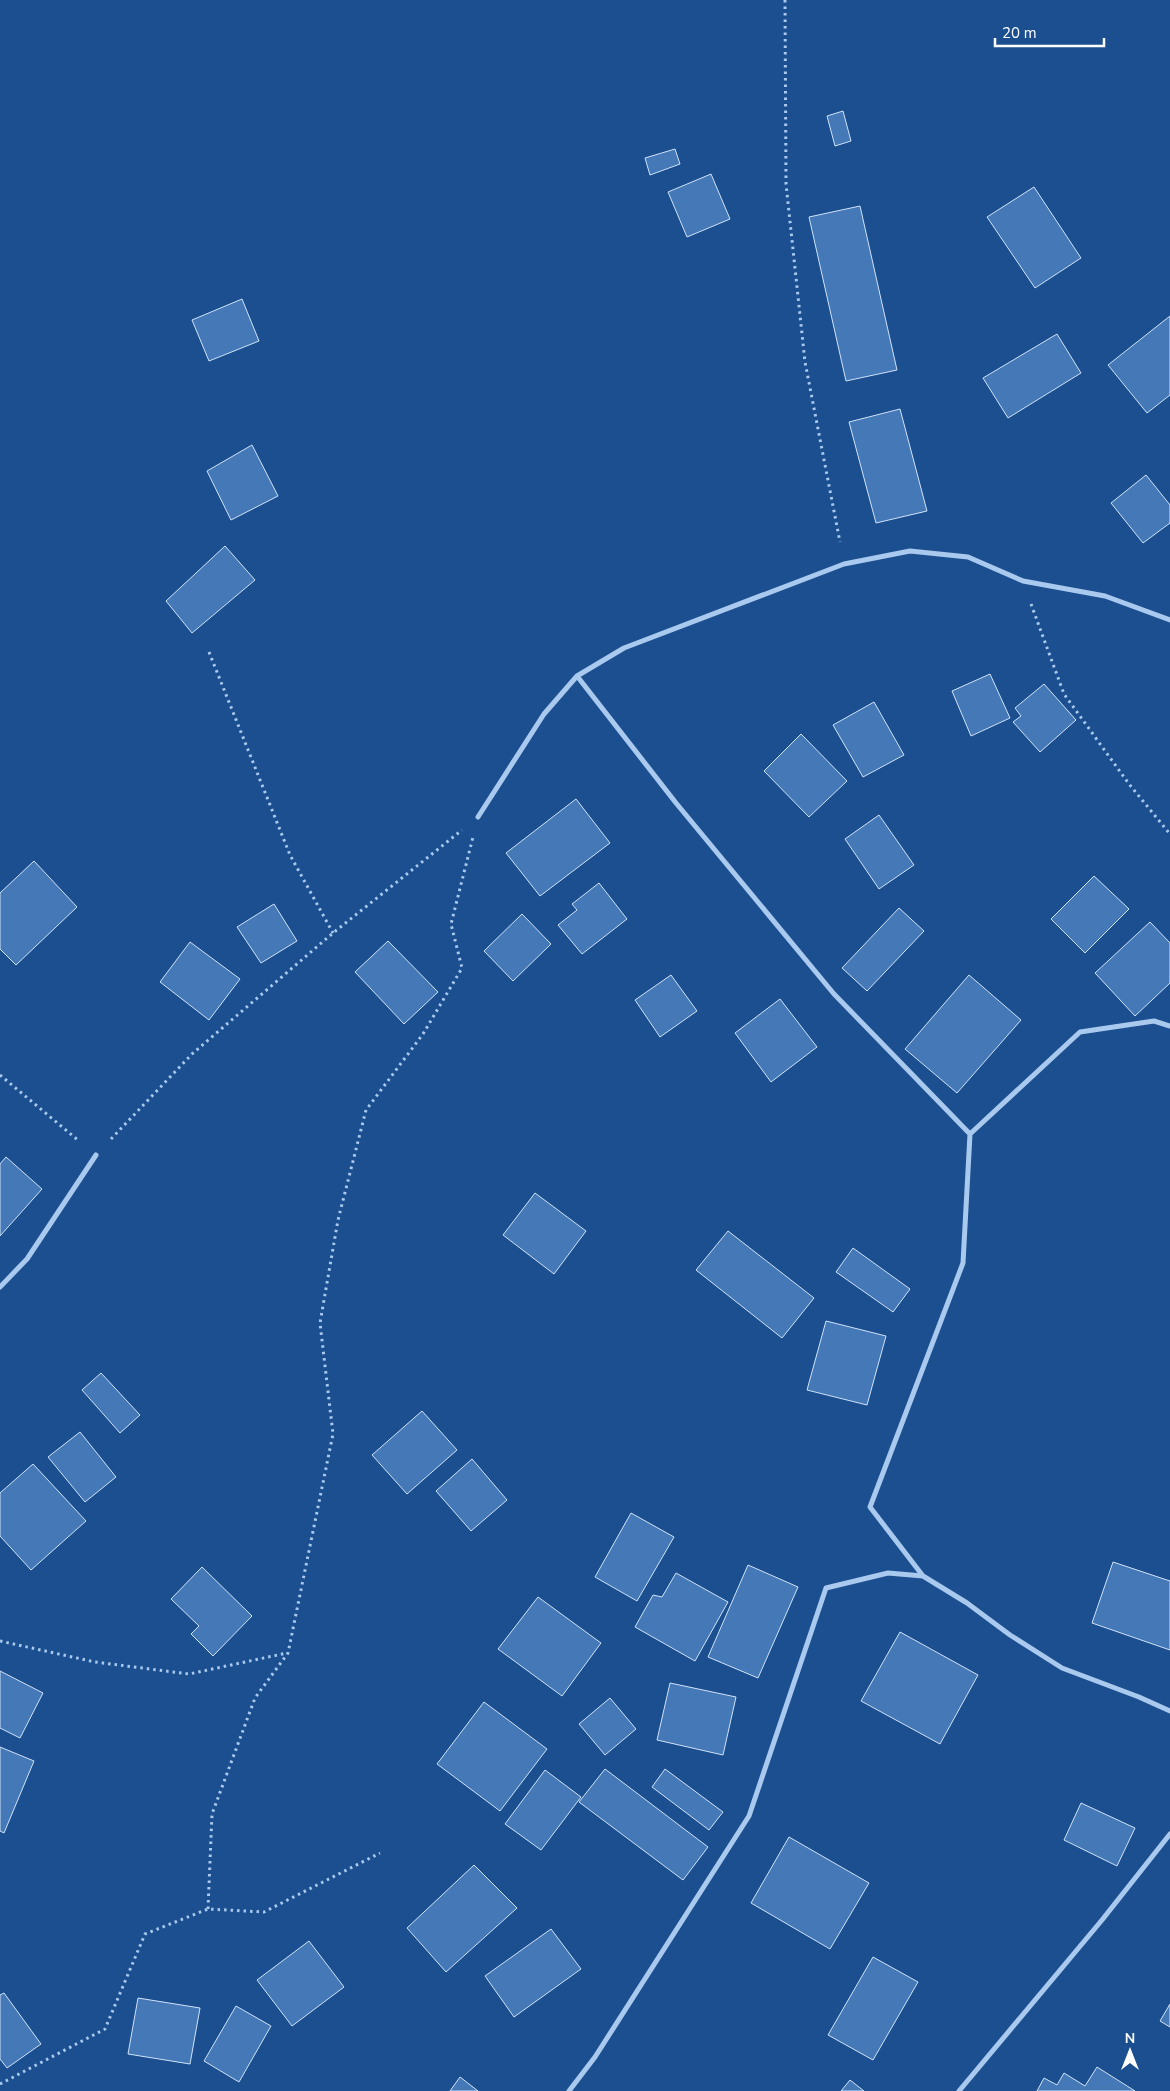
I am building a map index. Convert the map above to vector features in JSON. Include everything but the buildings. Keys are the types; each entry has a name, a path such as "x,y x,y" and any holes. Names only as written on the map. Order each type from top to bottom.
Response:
{"street":[{"path":"478,816 544,714 577,676 624,648 844,564 910,551 968,557 1023,581 1105,596 1170,620"},
{"path":"577,676 676,803 834,994 970,1134"},
{"path":"1170,1026 1154,1021 1080,1032 970,1134 963,1263 870,1507 923,1576 967,1603 1010,1635 1062,1668 1139,1697 1170,1711"},
{"path":"0,1287 27,1259 96,1155"},
{"path":"569,2091 595,2057 749,1816 826,1588 888,1573 923,1576"},
{"path":"959,2091 1089,1936 1170,1834"}],"path":[{"path":"785,0 786,184 804,362 844,564"},
{"path":"1023,581 1064,694 1129,784 1170,834"},
{"path":"209,652 290,855 333,933"},
{"path":"0,1075 96,1155 192,1054 333,933 478,816"},
{"path":"208,1909 212,1814 255,1698 288,1653 333,1434 320,1323 338,1220 366,1110 423,1034 462,968 451,924 478,816"},
{"path":"0,1641 95,1662 189,1674 288,1653"},
{"path":"0,2084 105,2029 145,1934 208,1909 264,1912 380,1852"}]}
